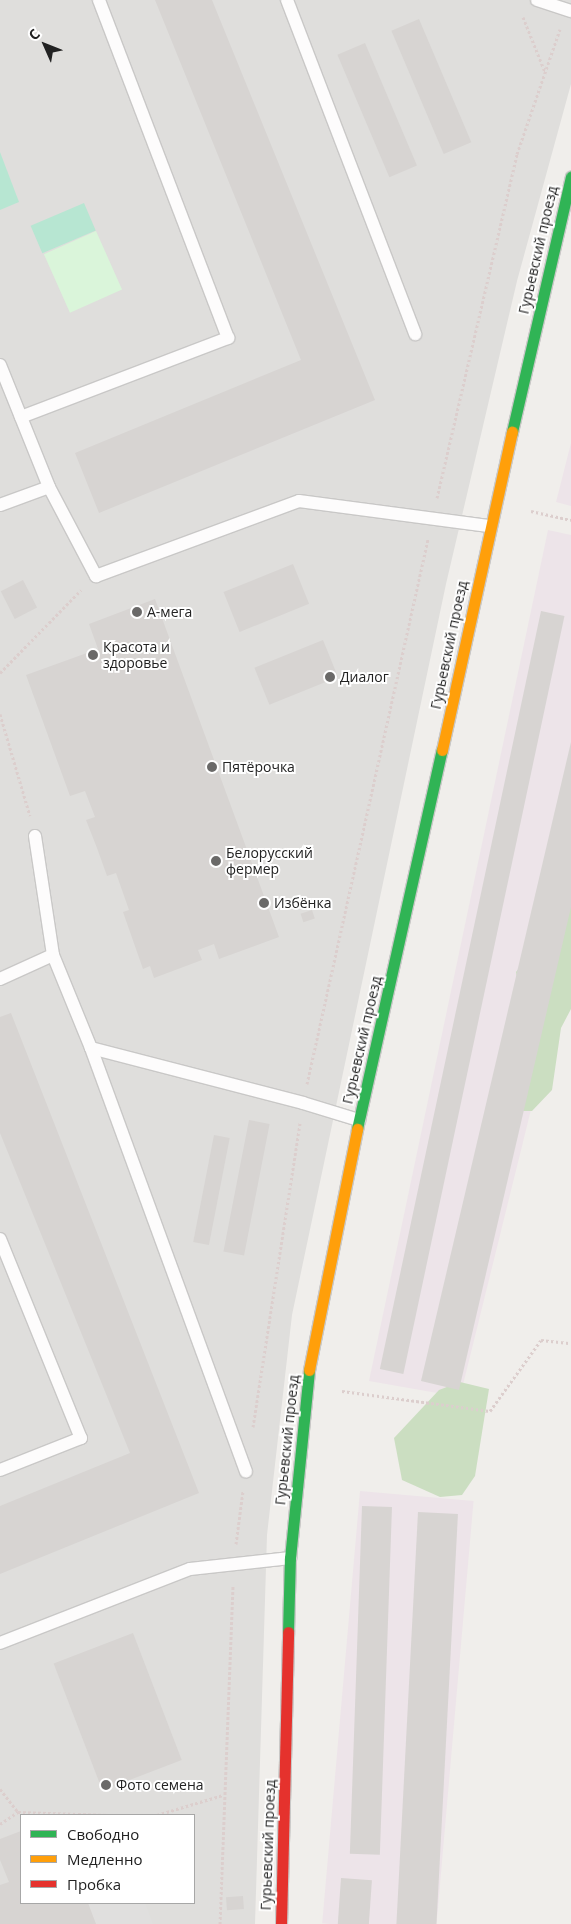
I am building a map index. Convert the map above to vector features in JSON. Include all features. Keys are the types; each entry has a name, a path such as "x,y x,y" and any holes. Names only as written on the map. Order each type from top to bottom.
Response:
{"street":[{"name":"Гурьевский проезд","path":"281,1924 290,1558 308,1379 320,1310 359,1120 413,887 490,526 571,177"}],"lane":[{"path":"21,417 228,338 99,0"},
{"path":"287,0 415,334"},
{"path":"537,0 569,10"},
{"path":"0,365 49,487 96,576 298,501 490,526"},
{"path":"0,505 49,487"},
{"path":"36,836 53,955 91,1048 246,1472"},
{"path":"0,980 53,955"},
{"path":"91,1048 303,1103 359,1120"},
{"path":"0,1239 81,1438 0,1470"},
{"path":"0,1643 190,1569 290,1558"}],"path":[{"path":"520,9 545,73"},
{"path":"252,1434 303,1103 420,581 432,518 517,154 569,10"},
{"path":"531,511 571,520"},
{"path":"0,673 96,576"},
{"path":"0,714 36,836"},
{"path":"342,1391 490,1411 541,1340 571,1343"},
{"path":"220,1924 234,1563 246,1472"},
{"path":"0,1789 18,1812"},
{"path":"160,1814 224,1795"},
{"path":"0,1824 18,1812 79,1814"}],"shaded area":[{"path":"0,0 571,0 571,84 517,281 446,584 292,1315 267,1535 255,1924 0,1924"},
{"path":"571,443 571,506 556,502"},
{"path":"548,530 571,535 571,948 460,1397 369,1381"},
{"path":"360,1491 474,1501 437,1924 322,1923"},
{"path":"88,1904 145,1904 153,1924 96,1924"}],"green space":[{"path":"0,152 19,202 0,210"},
{"path":"84,203 96,231 42,253 31,226"},
{"path":"96,231 122,289 70,313 44,254"},
{"path":"571,884 571,1009 561,1028 552,1090 532,1111 518,1111 523,1008 516,972 553,925"},
{"path":"460,1382 489,1389 475,1476 462,1495 440,1497 402,1480 394,1438 439,1390"}],"building":[{"path":"155,0 212,0 375,400 99,513 75,453 301,360"},
{"path":"419,19 471,142 444,154 391,31"},
{"path":"365,43 417,165 389,177 337,55"},
{"path":"293,564 309,604 240,632 223,592"},
{"path":"23,580 37,608 15,619 1,591"},
{"path":"155,599 279,937 219,959 214,944 198,950 202,960 154,978 150,966 143,969 123,912 129,910 116,873 107,876 86,820 95,817 85,791 70,796 26,675 98,649 89,624"},
{"path":"541,611 564,616 403,1374 380,1369"},
{"path":"323,640 338,677 269,705 254,668"},
{"path":"571,742 571,907 459,1390 421,1381"},
{"path":"312,910 315,919 303,922 301,914"},
{"path":"11,1013 199,1493 0,1574 0,1506 130,1453 0,1133 0,1017"},
{"path":"249,1120 270,1124 244,1256 223,1252"},
{"path":"214,1135 230,1138 209,1245 193,1242"},
{"path":"362,1506 392,1507 380,1855 350,1854"},
{"path":"418,1512 458,1514 436,1924 396,1924"},
{"path":"133,1633 182,1760 102,1790 54,1663"},
{"path":"20,1831 20,1904 88,1904 96,1924 0,1924 0,1885 9,1882 0,1860 0,1839"},
{"path":"341,1878 372,1880 369,1924 338,1924"},
{"path":"243,1896 244,1909 227,1910 226,1897"}],"traffic: fast":[{"path":"512,432 571,177"},
{"path":"357,1129 442,750"},
{"path":"288,1632 290,1558 309,1370"}],"traffic: slow":[{"path":"442,750 512,432"},
{"path":"309,1370 357,1129"}],"traffic: jam":[{"path":"281,1924 288,1632"}],"place":[{"name":"А-мега","path":"137,612"},
{"name":"Красота и здоровье","path":"93,655"},
{"name":"Диалог","path":"330,677"},
{"name":"Пятёрочка","path":"212,767"},
{"name":"Белорусский фермер","path":"216,861"},
{"name":"Избёнка","path":"264,903"},
{"name":"Фото семена","path":"106,1785"}]}
